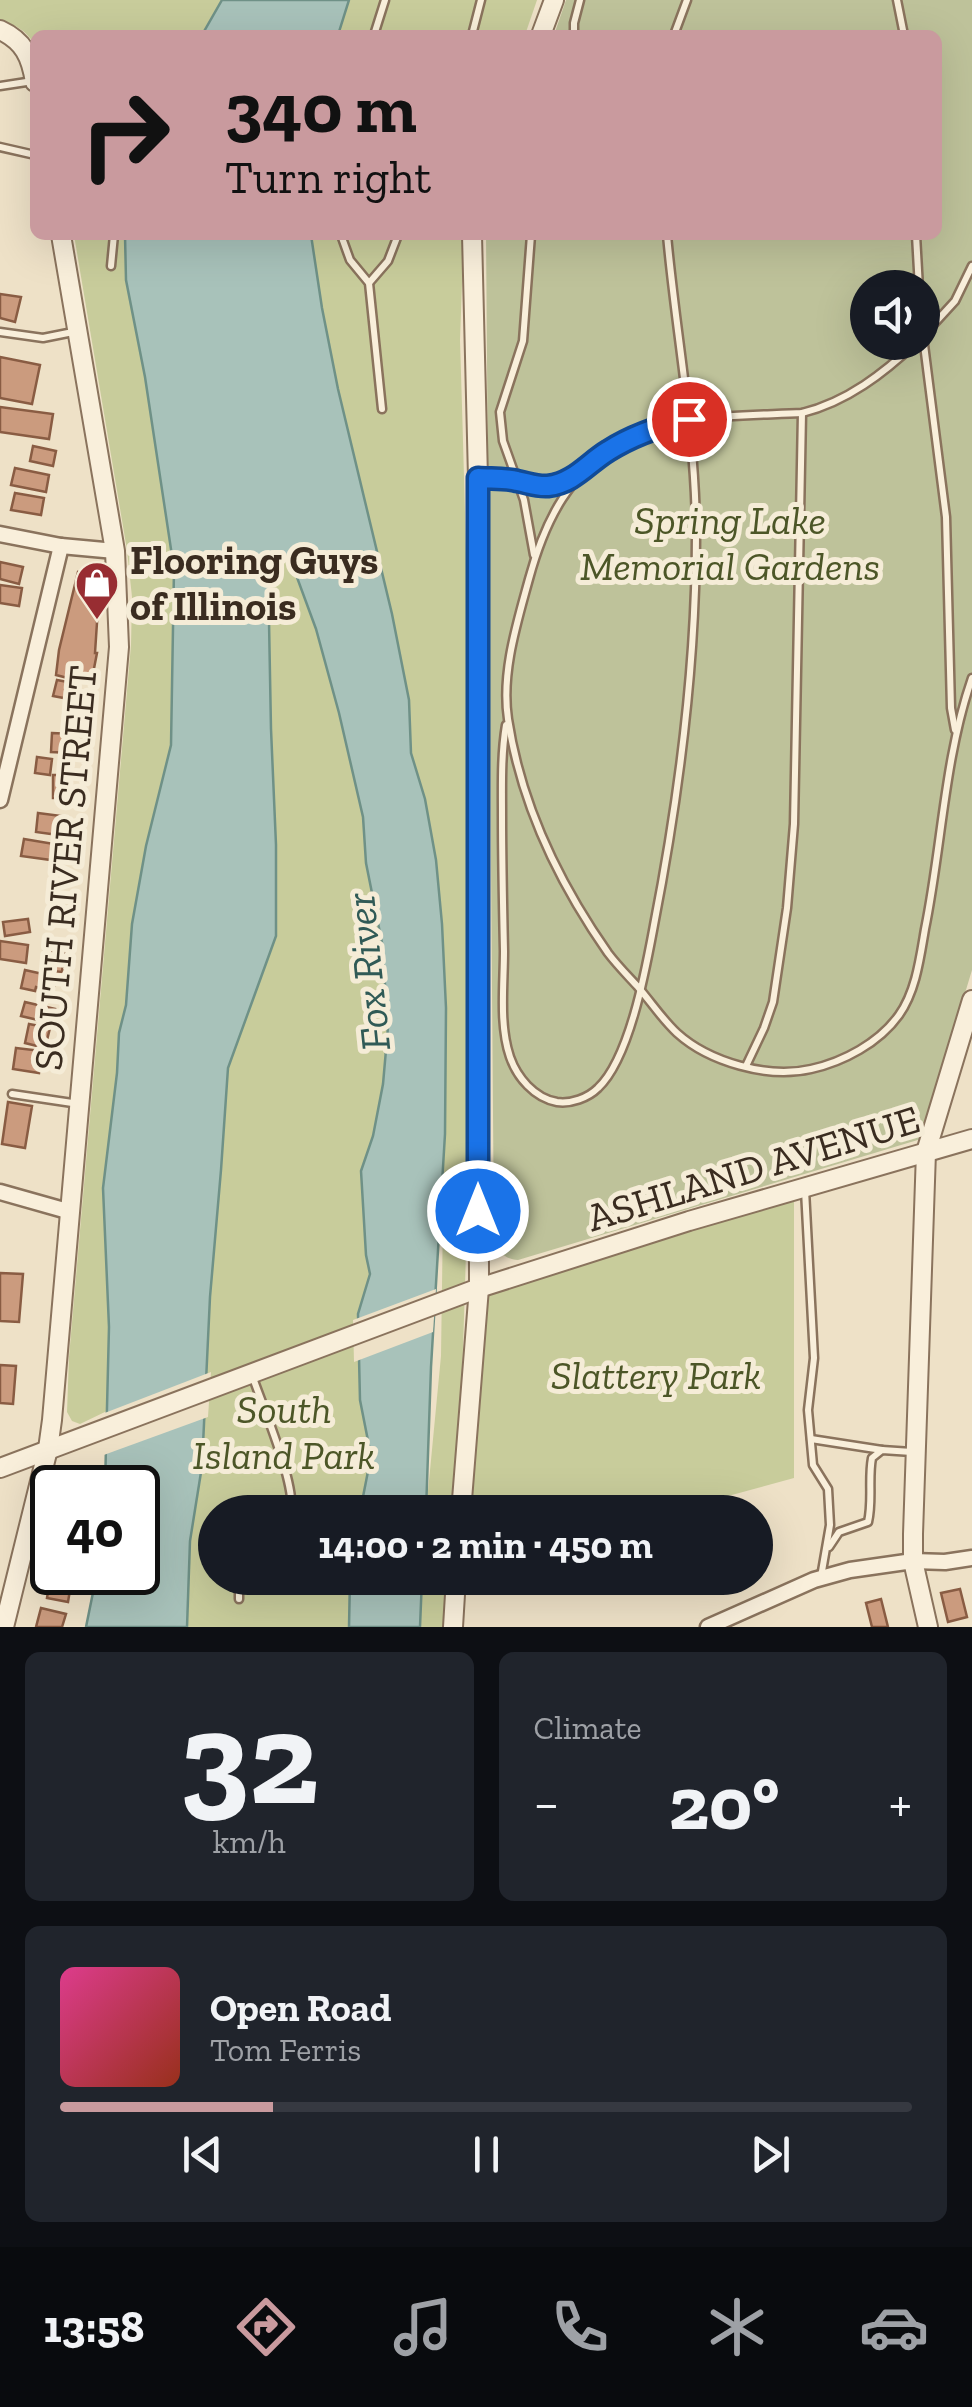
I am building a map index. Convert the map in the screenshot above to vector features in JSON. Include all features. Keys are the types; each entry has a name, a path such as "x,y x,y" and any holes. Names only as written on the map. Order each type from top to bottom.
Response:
{"street":[{"path":"543,30 554,0"},
{"path":"0,30 28,50 30,59"},
{"name":"SOUTH RIVER STREET","path":"4,1627 48,1449 118,647 116,551 62,240"},
{"path":"463,1495 479,1288 478,478 472,240"},
{"path":"0,534 61,546 116,551"},
{"path":"0,800 61,546"},
{"path":"928,1627 913,1561 926,1152 972,1000"},
{"name":"ASHLAND AVENUE","path":"0,1468 479,1288 972,1139"},
{"path":"0,1192 71,1212"},
{"path":"708,1627 821,1578 850,1570 972,1558"},
{"path":"452,1627 455,1595"}],"lane":[{"path":"376,30 385,0"},
{"path":"473,30 482,0"},
{"path":"574,30 580,0"},
{"path":"676,30 688,0"},
{"path":"897,0 903,30"},
{"path":"0,86 30,82"},
{"path":"0,147 30,154"},
{"path":"112,266 114,240"},
{"path":"343,240 350,260 369,282 382,409"},
{"path":"369,282 388,262 396,240"},
{"path":"532,240 523,341 500,412 503,441 524,500 534,560"},
{"path":"508,716 502,773 508,1053 522,1080 533,1090 558,1102 575,1101 599,1087 618,1058 642,990 678,788 696,534 689,419 667,240"},
{"path":"916,240 918,270"},
{"path":"940,318 955,301 972,266"},
{"path":"0,332 43,338 78,331"},
{"path":"896,360 857,390 820,409 689,419 665,425 628,439 594,460 581,474 556,508 534,560 511,654 506,698 519,775 559,874 610,956 667,1022 692,1045 746,1066 784,1073 828,1065 886,1030 909,996 938,858 956,731 972,678"},
{"path":"926,360 946,516 951,708 956,731"},
{"path":"746,1066 773,1002 790,874 802,413"},
{"path":"478,478 548,486 581,474"},
{"path":"12,1094 80,1104"},
{"path":"805,1187 814,1358 808,1410 813,1465 828,1489 830,1525 821,1578"},
{"path":"252,1374 292,1495"},
{"path":"811,1439 917,1452"},
{"path":"825,1552 838,1532 868,1522 872,1458 882,1450"},
{"path":"239,1595 239,1599"}],"green space":[{"path":"0,0 222,0 205,30 30,30 30,39 0,19"},
{"path":"349,0 537,0 527,30 340,30"},
{"name":"Spring Lake Memorial Gardens","path":"566,0 972,0 972,970 921,1139 518,1260 497,1248 486,240 942,240 942,30 556,30"},
{"path":"75,240 125,240 126,280 174,569 171,745 132,924 103,1188 109,1326 107,1411 80,1424 72,1421 67,1412 69,1357 131,645 132,597"},
{"name":"South Island Park","path":"312,240 466,240 460,340 469,669 471,998 464,1328 455,1495 428,1495 441,1356 446,1008 436,860 425,799 411,753 392,614 338,389"},
{"name":"South Island Park","path":"278,558 291,560 316,629 363,817 366,863 382,943 388,1027 383,1084 373,1136 361,1171 370,1274 358,1314 360,1400 371,1456 363,1495 198,1495 198,1595 350,1595 349,1627 187,1627 190,1541 202,1466 210,1297 228,1068 276,935 268,566"},
{"name":"Slattery Park","path":"794,1190 794,1478 732,1495 462,1495 479,1288"},
{"name":"South Island Park","path":"421,1595 448,1595 445,1627 420,1627"}],"water":[{"path":"222,0 349,0 340,30 205,30"},
{"path":"125,240 312,240 338,389 392,614 409,700 411,753 425,799 436,860 446,1008 445,1134 427,1495 363,1495 371,1456 360,1400 358,1314 370,1274 361,1171 373,1136 383,1084 388,1027 382,943 366,863 363,817 339,713 316,629 291,561 279,558 268,567 276,936 228,1068 210,1297 202,1466 190,1541 187,1627 86,1627 93,1595 160,1595 160,1465 106,1465 109,1327 103,1188 132,924 171,745 174,569 126,280"},
{"path":"350,1595 421,1595 420,1627 349,1627"}],"pier":[{"path":"436,1289 433,1332 354,1362 353,1320"},
{"path":"211,1372 208,1417 101,1456 102,1414"}],"building":[{"path":"0,294 21,297 15,322 0,318"},
{"path":"0,357 40,365 32,404 0,398"},
{"path":"0,407 53,414 49,439 0,432"},
{"path":"33,446 56,451 53,466 30,461"},
{"path":"15,468 49,475 46,492 11,485"},
{"path":"15,493 44,498 41,515 11,510"},
{"path":"0,562 23,567 19,584 0,579"},
{"path":"78,572 100,577 97,653 91,684 56,675"},
{"path":"0,585 22,588 19,606 0,603"},
{"path":"57,680 73,683 69,699 53,696"},
{"path":"52,733 72,734 71,753 51,752"},
{"path":"37,757 52,759 50,775 35,773"},
{"path":"53,775 71,775 70,798 53,798"},
{"path":"38,813 69,817 66,836 36,832"},
{"path":"24,839 54,844 51,860 21,856"},
{"path":"28,919 30,932 5,936 3,922"},
{"path":"0,941 28,945 26,963 0,959"},
{"path":"44,951 64,953 62,972 42,970"},
{"path":"25,970 56,977 53,991 21,988"},
{"path":"25,1002 55,1009 51,1023 21,1016"},
{"path":"29,1024 50,1028 45,1048 25,1043"},
{"path":"16,1048 42,1051 39,1073 13,1069"},
{"path":"8,1102 32,1106 25,1148 2,1144"},
{"path":"0,1273 23,1274 19,1322 0,1321"},
{"path":"0,1365 16,1366 13,1404 0,1403"},
{"path":"960,1589 967,1617 948,1622 941,1593"},
{"path":"48,1595 69,1595 68,1602 47,1598"},
{"path":"881,1599 888,1627 872,1627 866,1603"},
{"path":"41,1608 66,1614 62,1627 36,1627"}],"place":[{"name":"Flooring Guys of Illinois","path":"97,621"}],"route":[{"path":"478,1211 478,478 548,486 581,474 594,460 628,439 689,419"}],"water label":[{"name":"Fox River","path":"367,972"}]}
